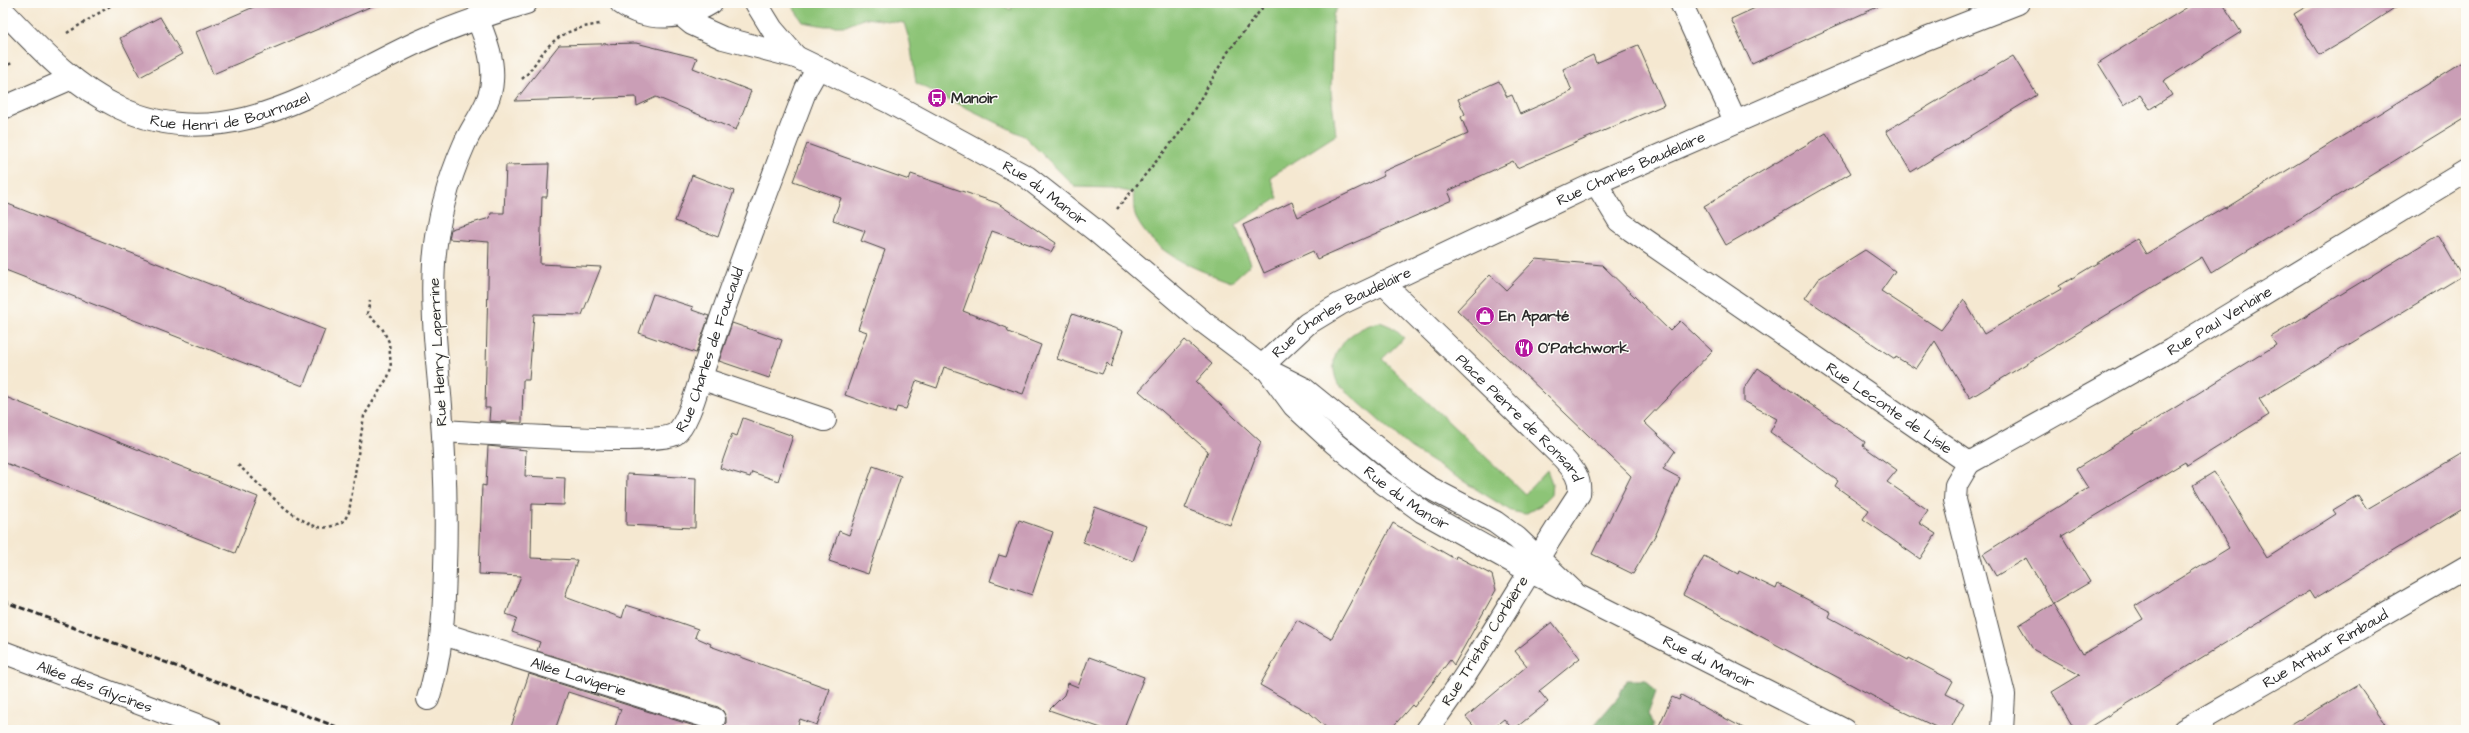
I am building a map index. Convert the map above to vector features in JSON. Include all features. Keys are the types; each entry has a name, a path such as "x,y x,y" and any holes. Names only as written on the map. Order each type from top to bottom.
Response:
{"street":[{"name":"Rue Henri de Bournazel","path":"477,17 494,3"},
{"name":"Rue Henri de Bournazel","path":"3,11 72,78 118,107 142,116 169,123 221,125 269,112 417,42 477,17 526,3"},
{"path":"622,4 652,15 681,15 701,9 711,3"},
{"name":"Rue du Manoir","path":"756,3 772,29 796,57"},
{"path":"1681,3 1735,121"},
{"name":"Rue Charles Baudelaire","path":"1265,368 1307,324 1340,304 1383,283 1596,183 1735,121 1926,39 2018,3"},
{"name":"Rue du Manoir","path":"681,15 692,24 722,38 796,57 889,102 1012,167 1043,187 1202,321 1265,368 1294,406 1334,444 1383,483 1423,512 1534,564 1573,591 1844,730"},
{"name":"Rue Henry Laperrine","path":"428,699 443,634 446,519 443,431 434,314 436,242 456,165 472,128 490,96 492,83 490,53 477,17"},
{"name":"Rue Charles de Foucauld","path":"443,431 590,438 666,437 675,434 685,420 806,89 818,68"},
{"path":"3,108 72,78"},
{"name":"Rue Paul Verlaine","path":"1969,463 2172,350 2466,171"},
{"name":"Rue Leconte de Lisle","path":"1596,183 1619,220 1631,230 1969,463 1956,485 1956,500 2002,688 2004,708 2002,730"},
{"name":"Place Pierre de Ronsard","path":"1383,283 1563,458 1577,475 1580,485 1579,494 1534,564"},
{"path":"700,378 825,420"},
{"name":"Rue Tristan Corbière","path":"1427,730 1471,666 1534,564"},
{"name":"Rue Arthur Rimbaud","path":"2184,730 2466,566"},
{"name":"Allée Lavigerie","path":"443,634 714,719"},
{"name":"Allée des Glycines","path":"3,652 210,730"}],"path":[{"path":"69,31 115,3"},
{"path":"1096,231 1109,220 1182,130 1228,52 1266,3"},
{"path":"492,83 518,82 527,75 548,45 561,35 574,28 605,23 622,4"},
{"path":"238,465 290,512 318,527 333,527 344,521 349,512 364,416 388,377 391,368 389,342 382,328 367,314 370,300"}],"green space":[{"path":"790,3 999,3 1011,10 1012,3 1340,3 1333,15 1331,92 1336,135 1270,177 1278,198 1236,225 1251,264 1231,282 1190,266 1164,251 1144,231 1136,218 1133,193 1113,188 1075,187 1024,136 916,83 910,42 904,23 865,18 846,26 825,26 803,22"},
{"path":"1380,322 1392,327 1404,338 1382,359 1525,494 1547,470 1552,483 1551,495 1541,505 1525,514 1511,511 1410,448 1338,384 1334,372 1334,362 1337,352 1342,344 1359,330"},
{"path":"1626,680 1646,680 1656,692 1648,714 1653,726 1652,730 1590,730 1619,696"}],"building":[{"path":"263,3 379,3 213,74 196,32"},
{"path":"1766,3 1886,3 1752,64 1731,19"},
{"path":"2194,3 2222,3 2241,32 2163,81 2172,95 2150,109 2140,95 2124,105 2098,63"},
{"path":"2312,3 2402,3 2350,37 2319,55 2294,14"},
{"path":"160,17 182,54 140,77 120,38"},
{"path":"636,43 697,58 693,68 751,91 736,130 656,97 637,106 636,97 515,101 559,45"},
{"path":"1638,45 1664,105 1517,168 1513,161 1448,191 1452,200 1317,259 1313,251 1264,273 1243,225 1292,202 1298,217 1384,176 1382,172 1468,134 1461,117 1465,114 1458,99 1499,81 1507,97 1512,95 1520,114 1572,91 1563,69 1593,55 1596,63"},
{"path":"2013,56 2037,95 1911,172 1886,131"},
{"path":"2466,60 2466,117 2211,273 2202,257 1970,398 1935,341 1916,369 1896,357 1895,359 1805,298 1818,279 1865,250 1895,271 1881,291 1941,330 1964,300 1984,334 2061,289 2059,286 2137,239 2146,254 2224,207 2226,208"},
{"path":"1826,133 1851,173 1726,245 1704,206"},
{"path":"807,144 909,180 911,174 997,203 1056,243 1051,252 992,231 963,311 1007,328 1008,332 1041,345 1023,394 944,367 937,388 916,381 906,409 897,407 895,413 845,395 867,332 858,329 885,250 861,241 865,231 833,220 841,198 793,181"},
{"path":"549,164 547,197 542,197 540,264 601,267 582,315 534,314 529,380 523,380 522,423 489,421 490,408 485,408 489,242 449,239 451,229 490,218 491,213 504,213 506,165"},
{"path":"692,175 734,191 718,237 675,221"},
{"path":"3,202 325,330 303,386 3,269"},
{"path":"2438,235 2462,276 2259,399 2269,415 2187,466 2185,462 2062,536 2090,582 2053,604 2026,558 1996,576 1983,554 2088,488 2076,469 2276,345 2271,337"},
{"path":"1536,259 1602,265 1670,331 1680,321 1712,351 1644,422 1675,451 1663,469 1680,478 1657,532 1633,574 1592,554 1631,476 1457,310 1490,275 1506,290"},
{"path":"653,294 693,307 692,310 709,316 696,353 639,333"},
{"path":"1072,314 1123,331 1111,367 1107,363 1102,374 1057,359"},
{"path":"732,323 782,340 769,378 719,361"},
{"path":"1185,340 1212,364 1196,382 1261,442 1230,525 1185,508 1208,451 1139,391"},
{"path":"1758,368 1865,442 1863,446 1897,470 1887,482 1928,510 1919,523 1936,534 1920,559 1863,519 1869,510 1835,486 1838,481 1770,432 1777,419 1744,401 1744,389"},
{"path":"3,396 258,497 235,553 3,462"},
{"path":"743,418 793,436 778,481 752,472 750,477 720,468 732,434 737,436"},
{"path":"488,446 526,450 525,476 565,478 564,505 532,504 531,558 577,560 565,597 622,618 626,605 652,613 698,629 695,637 711,644 710,646 830,689 817,725 800,719 796,730 719,730 726,723 726,717 723,711 718,707 537,651 540,642 512,632 517,618 506,614 521,576 479,574 482,485 486,486"},
{"path":"2466,451 2466,507 2314,599 2309,591 2085,730 2075,730 2052,692 2080,675 2034,650 2019,625 2053,604 2083,654 2143,619 2135,606 2229,548 2193,485 2214,472 2267,558 2336,514 2333,510 2358,495 2367,509"},
{"path":"873,466 901,476 868,574 829,561 839,531 849,535"},
{"path":"627,474 696,478 695,528 626,525"},
{"path":"1095,507 1146,526 1133,561 1083,542"},
{"path":"1019,520 1053,532 1032,595 990,581 999,555 1006,557"},
{"path":"1393,523 1455,559 1456,556 1492,575 1496,590 1454,665 1450,660 1414,707 1412,705 1390,730 1329,730 1311,714 1260,685 1297,620 1331,639"},
{"path":"1704,556 1738,574 1739,571 1776,589 1778,584 1831,612 1829,617 1908,660 1909,658 1953,681 1946,694 1964,703 1950,730 1942,730 1886,703 1683,595"},
{"path":"1552,622 1580,658 1539,691 1548,702 1513,730 1504,719 1490,730 1477,730 1466,717 1527,666 1515,651"},
{"path":"1089,657 1144,677 1123,730 1107,730 1049,710 1064,695 1068,683 1078,687"},
{"path":"529,674 707,730 614,730 621,709 568,692 555,730 510,730"},
{"path":"2358,685 2389,730 2282,730"},
{"path":"1681,695 1747,730 1657,730 1672,697 1679,700"}],"railway":[{"path":"3,601 345,730"}],"place":[{"name":"Manoir","path":"937,98"},
{"name":"En Aparté","path":"1485,316"},
{"name":"O'Patchwork","path":"1524,348"}]}
